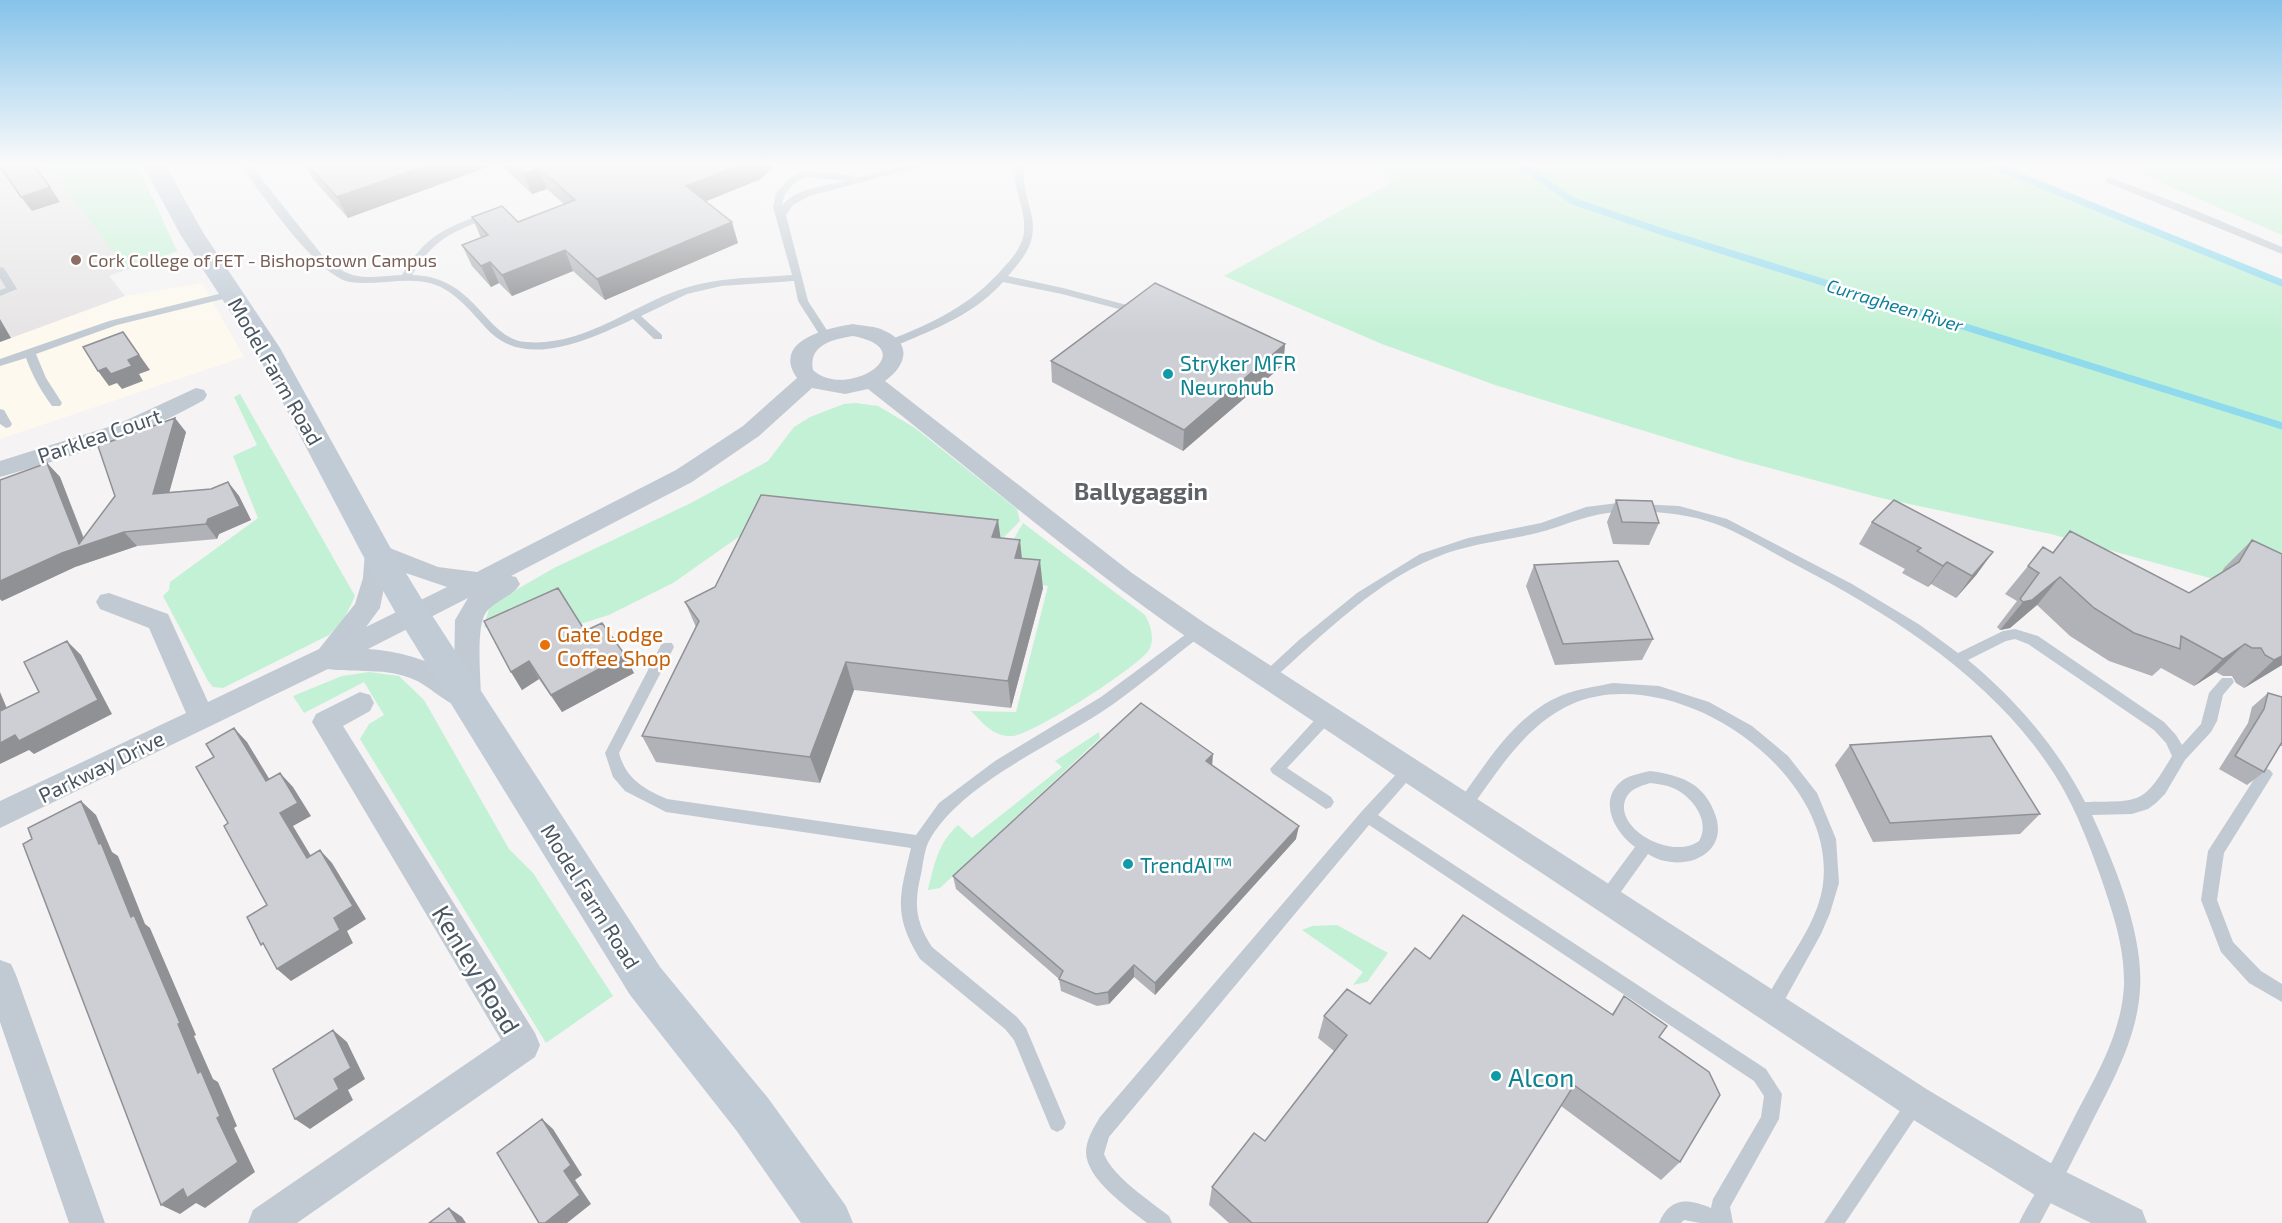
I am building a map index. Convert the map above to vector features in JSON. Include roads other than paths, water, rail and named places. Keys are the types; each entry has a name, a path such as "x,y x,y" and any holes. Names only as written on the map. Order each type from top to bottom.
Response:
{"main road":[{"name":"Model Farm Road","path":"184,220 267,348 377,552 414,615 651,990 752,1113 829,1223"}],"street":[{"path":"846,330 879,334 891,343 895,357 891,366 872,381 859,386 838,387 819,384 809,379 802,370 801,361 804,351 825,335 846,330"},
{"name":"Parkway Drive","path":"0,815 414,615 684,476 751,431 809,379"},
{"path":"872,381 1123,580 1197,631 1916,1102 2050,1184 2129,1223"},
{"name":"Parklea Court","path":"0,469 151,418 177,407 196,395"},
{"path":"467,699 468,620 473,608 482,598 588,539 599,521"},
{"path":"321,660 367,608 375,578 377,552 434,577 456,581 482,581"},
{"path":"109,602 159,621 202,718"},
{"name":"Parkway Drive","path":"321,660 357,657 389,662 424,672 467,699"},
{"name":"Kenley Road","path":"266,1223 523,1045 326,722 360,703"},
{"path":"0,975 87,1223"}],"lane":[{"path":"290,220 329,268 342,277 436,281 451,289 505,339 518,346 534,348 562,344 701,286 798,278"},
{"path":"405,279 420,252 432,240 447,231 476,220"},
{"path":"782,220 803,301 825,335"},
{"path":"891,343 950,320 981,299 1019,256 1029,231 1027,220"},
{"path":"2211,220 2282,250"},
{"path":"0,270 12,289 0,293"},
{"path":"1001,278 1063,291 1134,310"},
{"path":"0,363 113,323 231,294"},
{"path":"633,314 658,337"},
{"path":"30,351 34,367 45,389 56,403"},
{"path":"0,412 6,424"},
{"path":"1266,677 1361,596 1426,556 1485,538 1545,526 1579,511 1613,508 1665,509 1722,522 1832,578 1919,630 1958,659 1994,691 2059,768 2103,860 2119,906 2128,948 2132,989 2123,1031 2109,1069 2029,1223"},
{"path":"1057,1123 1020,1034 1011,1023 926,953 917,939 910,921 907,898 920,842 944,808 1000,765 1106,700 1197,631"},
{"path":"1958,659 2003,636 2015,634 2033,640 2159,726 2171,739 2180,756"},
{"path":"667,647 612,753 615,770 626,783 643,795 666,805 920,842"},
{"path":"2080,809 2139,807 2152,800 2180,756 2206,728 2212,712 2213,696 2219,687 2227,682"},
{"path":"1464,806 1517,734 1530,721 1544,711 1573,698 1600,690 1642,688 1672,695 1727,717 1774,751 1793,770 1815,808 1831,845 1831,884 1820,917 1772,1006"},
{"path":"1326,717 1277,769 1326,802"},
{"path":"1162,1223 1102,1171 1094,1155 1098,1139 1106,1123 1367,816 1408,771"},
{"path":"2265,774 2216,850 2209,900 2227,947 2255,977 2282,994"},
{"path":"1650,777 1665,779 1692,792 1710,816 1712,828 1709,840 1701,849 1689,855 1659,854 1644,847 1631,837 1617,815 1620,792 1628,784 1650,777"},
{"path":"1367,816 1760,1075 1773,1094 1770,1119 1720,1206 1723,1223"},
{"path":"1607,898 1644,847"},
{"path":"1834,1223 1916,1102"},
{"path":"1669,1223 1678,1211 1687,1210 1711,1216 1723,1223"}],"waterway":[{"name":"Curragheen River","path":"1628,220 2282,426"},
{"path":"2127,220 2282,283"}],"place":[{"name":"Cork College of FET - Bishopstown Campus","path":"76,260"},
{"name":"Stryker MFR Neurohub","path":"1168,374"},
{"name":"Gate Lodge Coffee Shop","path":"545,645"},
{"name":"TrendAI™","path":"1128,864"},
{"name":"Alcon","path":"1496,1076"}],"district":[{"name":"Ballygaggin","path":"1141,490"}]}
